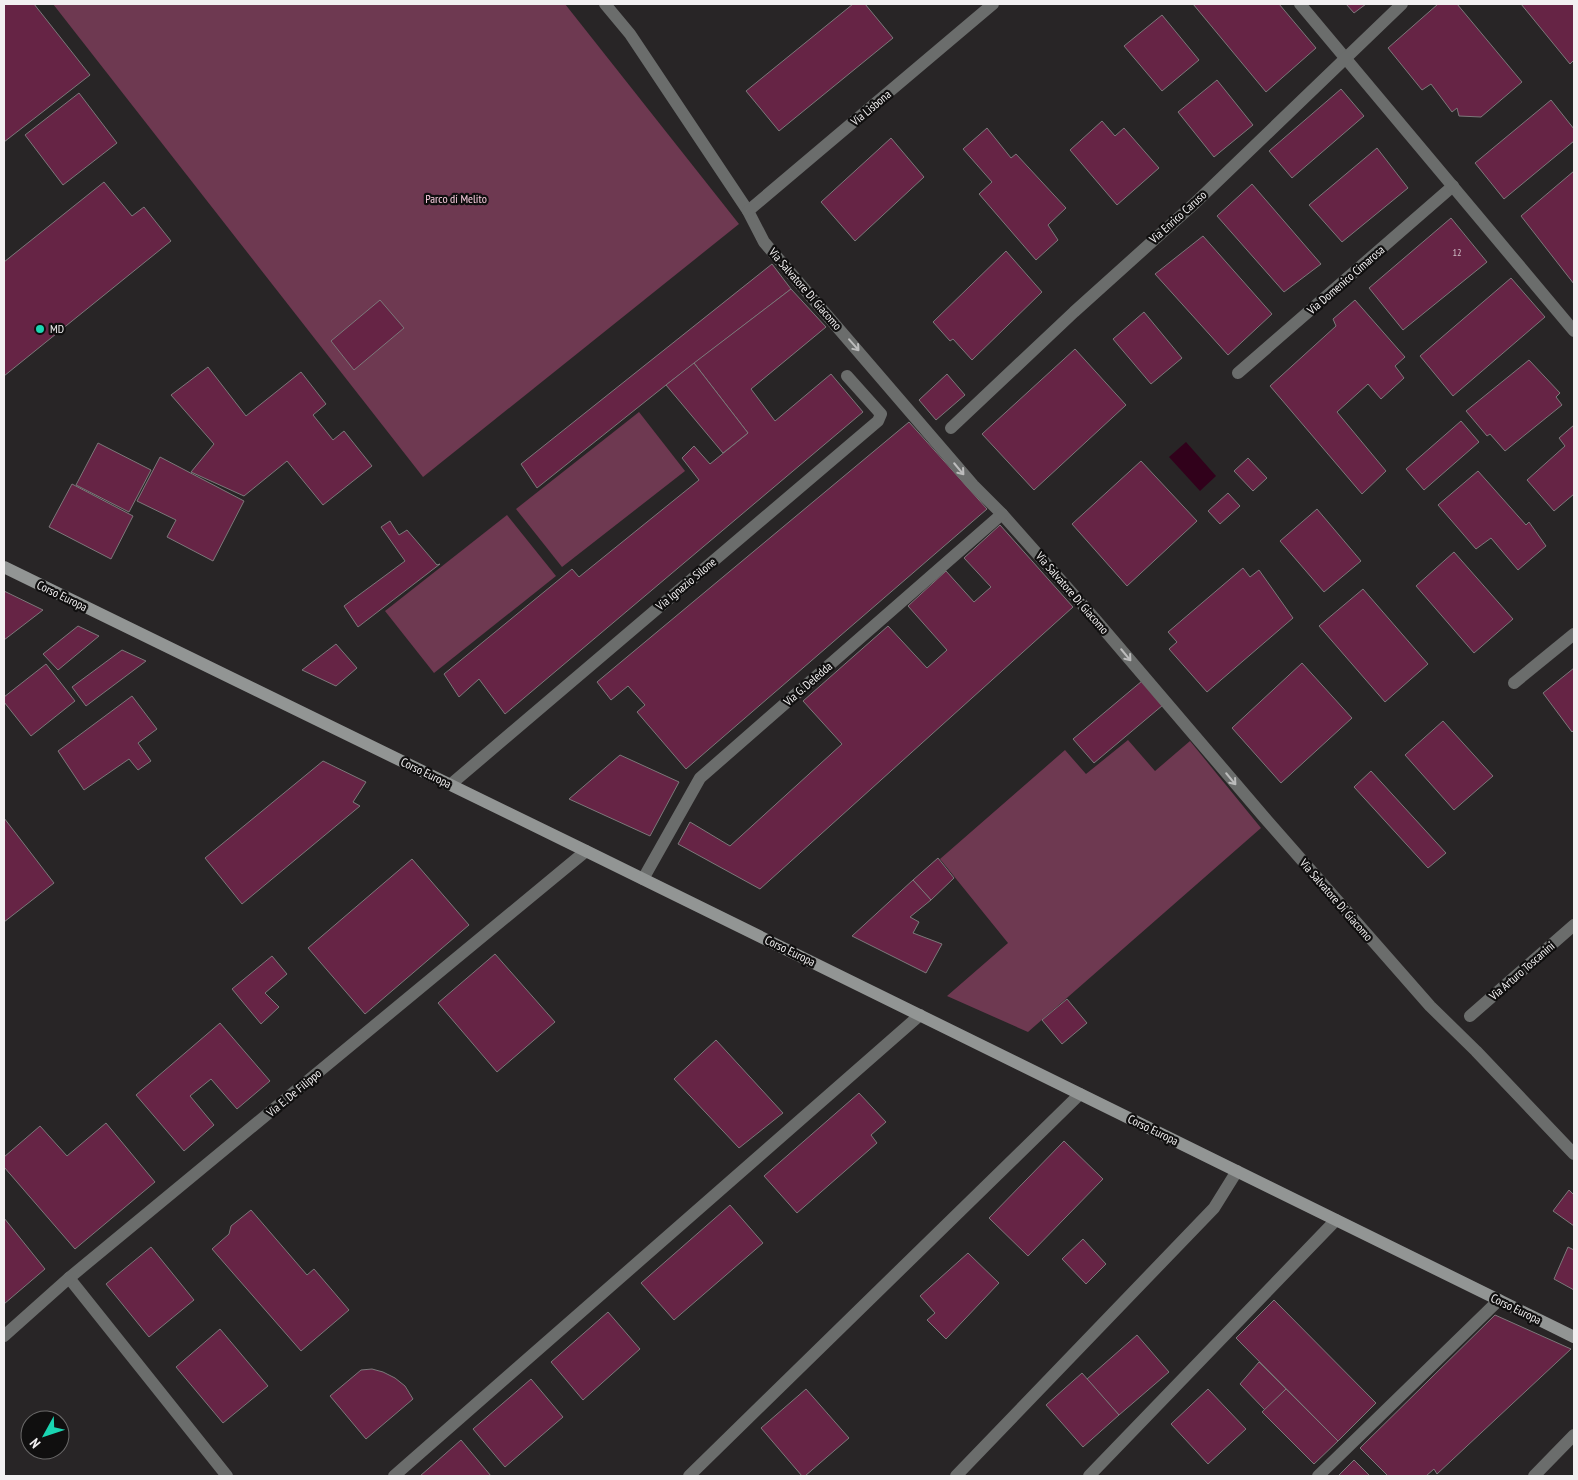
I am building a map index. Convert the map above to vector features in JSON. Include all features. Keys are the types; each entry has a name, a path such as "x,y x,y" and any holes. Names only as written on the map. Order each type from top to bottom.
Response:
{"main road":[{"name":"Corso Europa","path":"4,568 586,851 1574,1337"}],"street":[{"name":"Via Salvatore Di Giacomo","path":"605,4 630,34 748,212 764,242 973,485 1002,514 1095,619 1359,927 1430,1006 1476,1051 1574,1154"},
{"name":"Via Lisbona","path":"748,212 993,4"},
{"path":"1300,4 1574,331"},
{"name":"Via Enrico Caruso","path":"951,428 1074,312 1195,202 1402,4"},
{"name":"Via Domenico Cimarosa","path":"1238,373 1453,186"},
{"name":"Via Ignazio Silone","path":"450,785 878,421 881,414 848,376"},
{"name":"Via G. Deledda","path":"643,879 700,778 1002,514"},
{"path":"1514,683 1574,634"},
{"name":"Via E. De Filippo","path":"4,1336 70,1278 586,851"},
{"name":"Via Arturo Toscanini","path":"1470,1016 1574,925"},
{"path":"394,1476 920,1015"},
{"path":"689,1476 1080,1094"},
{"path":"956,1476 1214,1208 1237,1171"},
{"path":"1089,1476 1336,1220"},
{"path":"70,1278 226,1476"},
{"path":"1318,1476 1499,1300"},
{"path":"1534,1476 1574,1435"}],"green space":[{"name":"Parco di Melito","path":"53,4 565,4 739,224 423,477"},
{"path":"639,412 685,471 562,567 516,509"},
{"path":"507,515 556,576 434,673 385,611"},
{"path":"1128,740 1155,771 1190,741 1261,828 1028,1032 947,996 1008,943 940,859 1065,750 1086,774"}],"shaded area":[{"path":"1186,442 1216,476 1200,491 1169,457"}],"building":[{"path":"4,4 34,4 90,75 4,142"},
{"path":"853,4 865,4 893,38 779,131 746,91"},
{"path":"1193,4 1279,4 1316,48 1266,92"},
{"path":"1346,4 1366,4 1354,13"},
{"path":"1438,4 1457,4 1522,82 1481,117 1459,116 1457,108 1452,112 1431,84 1422,90 1388,48"},
{"path":"1521,4 1574,4 1574,60 1570,64"},
{"path":"1162,15 1199,60 1162,91 1124,46"},
{"path":"1217,80 1253,125 1214,157 1178,112"},
{"path":"1341,89 1364,116 1292,178 1269,151"},
{"path":"79,93 117,143 63,185 25,135"},
{"path":"1551,100 1574,129 1574,141 1504,199 1475,163"},
{"path":"1102,121 1115,136 1124,128 1159,168 1117,205 1070,150"},
{"path":"987,128 1011,158 1016,154 1066,208 1048,225 1058,240 1036,260 979,194 992,182 963,149"},
{"path":"891,138 924,177 855,241 821,202"},
{"path":"1377,148 1408,188 1342,242 1309,205"},
{"path":"1574,171 1574,284 1521,216"},
{"path":"104,182 132,216 144,207 171,241 4,376 4,262"},
{"path":"1252,184 1321,264 1284,292 1217,216"},
{"path":"1451,218 1487,262 1403,330 1369,288"},
{"path":"1203,236 1272,314 1228,355 1155,274"},
{"path":"1006,251 1042,292 972,360 953,339 950,341 933,322"},
{"path":"772,264 791,289 666,385 537,488 521,464"},
{"path":"1511,278 1545,317 1453,396 1420,356"},
{"path":"791,289 826,327 751,389 775,421 831,374 863,412 505,714 479,679 459,697 444,674 572,569 579,577 699,480 682,458 694,446 710,464 748,433 694,363"},
{"path":"380,300 404,328 354,370 331,341"},
{"path":"1355,300 1405,357 1395,366 1404,378 1381,399 1368,384 1337,412 1386,471 1362,494 1270,386 1336,326 1333,319"},
{"path":"1144,312 1182,358 1151,384 1113,339"},
{"path":"1075,349 1126,405 1034,490 982,434"},
{"path":"1529,360 1560,393 1556,397 1562,405 1505,451 1490,434 1487,436 1466,411"},
{"path":"694,363 748,433 723,453 666,385"},
{"path":"208,367 246,416 301,372 326,404 313,415 333,440 344,431 372,466 323,505 287,461 244,496 191,472 214,444 171,395"},
{"path":"947,374 965,395 936,420 919,400"},
{"path":"1461,421 1479,442 1424,490 1406,469"},
{"path":"909,422 987,509 686,769 637,712 645,705 628,686 611,700 597,682"},
{"path":"1574,425 1574,494 1554,511 1527,480 1565,446 1559,438"},
{"path":"98,443 151,470 129,512 76,485"},
{"path":"160,457 244,501 213,561 167,537 176,520 137,501"},
{"path":"1248,458 1267,478 1253,491 1234,471"},
{"path":"1141,461 1197,521 1127,586 1072,524"},
{"path":"1478,471 1526,525 1529,522 1546,546 1518,570 1491,538 1476,549 1438,505"},
{"path":"72,484 133,516 111,559 49,527"},
{"path":"1228,493 1240,506 1220,524 1208,511"},
{"path":"1317,509 1361,561 1324,592 1280,541"},
{"path":"390,521 399,535 407,530 437,565 440,564 358,627 344,606 405,561 381,527"},
{"path":"1000,525 1073,607 760,889 678,844 690,822 730,846 842,744 803,701 888,626 927,668 947,650 908,606 946,571 974,602 991,587 964,558"},
{"path":"1454,552 1513,619 1474,653 1416,586"},
{"path":"1243,568 1250,577 1259,570 1293,618 1207,692 1169,649 1177,642 1168,632"},
{"path":"1363,589 1428,664 1385,702 1319,626"},
{"path":"4,591 43,610 4,640"},
{"path":"78,626 99,636 58,670 43,654"},
{"path":"336,644 357,668 336,686 302,670"},
{"path":"122,650 146,661 86,706 72,687"},
{"path":"1302,663 1352,718 1281,783 1232,728"},
{"path":"46,664 75,701 31,736 4,702 4,697"},
{"path":"1574,668 1574,730 1572,732 1543,693"},
{"path":"1142,681 1163,705 1094,763 1073,739"},
{"path":"132,696 157,729 138,743 151,761 138,770 129,759 84,790 58,751"},
{"path":"1443,721 1493,776 1454,810 1405,755"},
{"path":"620,755 679,782 650,836 569,799"},
{"path":"323,761 366,782 353,802 360,806 242,904 205,858"},
{"path":"1371,771 1446,853 1428,868 1354,787"},
{"path":"4,818 54,883 4,922"},
{"path":"938,858 954,878 931,900 913,880"},
{"path":"412,859 469,925 365,1014 308,948"},
{"path":"913,880 931,900 910,917 919,922 913,933 942,944 926,973 852,936"},
{"path":"495,954 555,1022 497,1072 438,1003"},
{"path":"272,956 287,974 265,993 279,1007 261,1024 232,989"},
{"path":"1067,999 1087,1023 1062,1044 1042,1020"},
{"path":"220,1023 270,1081 237,1109 211,1079 190,1096 214,1125 184,1151 136,1095"},
{"path":"716,1040 783,1113 739,1148 674,1079"},
{"path":"859,1093 886,1122 871,1135 877,1143 797,1213 764,1176"},
{"path":"106,1123 155,1182 75,1249 4,1167 4,1157 40,1126 67,1156"},
{"path":"1064,1141 1103,1179 1028,1256 989,1218"},
{"path":"1569,1190 1574,1195 1574,1226 1553,1211"},
{"path":"730,1205 763,1243 674,1320 641,1283"},
{"path":"251,1210 307,1275 314,1269 349,1310 301,1351 212,1249 229,1234 231,1226"},
{"path":"4,1218 45,1269 4,1304"},
{"path":"1083,1239 1106,1264 1086,1284 1062,1259"},
{"path":"151,1247 194,1300 149,1337 106,1284"},
{"path":"1568,1247 1574,1250 1574,1290 1554,1279"},
{"path":"968,1253 999,1283 946,1339 927,1320 935,1313 920,1296"},
{"path":"1274,1300 1376,1403 1338,1441 1236,1338"},
{"path":"608,1312 640,1349 583,1400 551,1362"},
{"path":"1495,1315 1571,1349 1437,1474 1434,1469 1426,1476 1388,1476 1360,1448"},
{"path":"220,1329 268,1386 223,1423 176,1367"},
{"path":"1137,1335 1169,1372 1119,1415 1087,1379"},
{"path":"1259,1362 1286,1389 1265,1410 1240,1384"},
{"path":"372,1369 395,1378 405,1386 413,1399 366,1439 330,1396 361,1370"},
{"path":"1082,1373 1119,1415 1083,1447 1046,1405"},
{"path":"531,1379 563,1417 505,1467 473,1429"},
{"path":"806,1389 849,1438 805,1476 802,1476 761,1428"},
{"path":"1208,1389 1246,1429 1208,1464 1171,1424"},
{"path":"1286,1389 1338,1441 1314,1464 1262,1412"},
{"path":"461,1440 491,1476 420,1476"},
{"path":"1354,1460 1370,1476 1338,1476"}],"place":[{"name":"MD","path":"40,329"}]}
